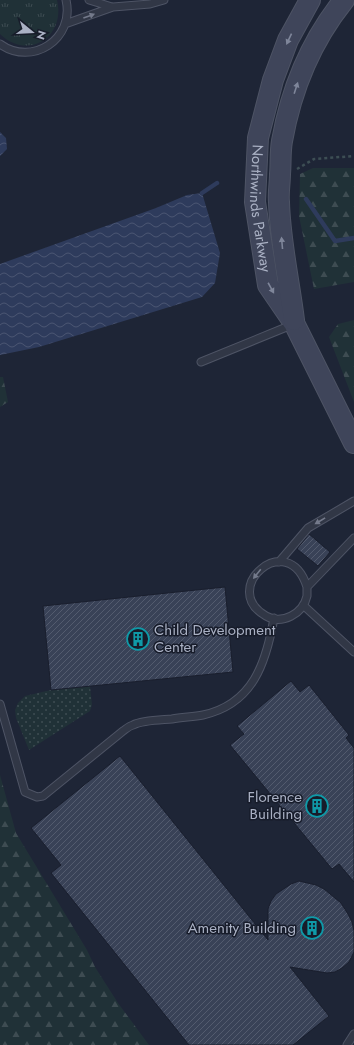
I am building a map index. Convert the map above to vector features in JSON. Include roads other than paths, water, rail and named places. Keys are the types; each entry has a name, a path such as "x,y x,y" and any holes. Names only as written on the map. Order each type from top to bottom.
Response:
{"street":[{"name":"Northwinds Parkway","path":"294,324 290,283 283,250 279,200 282,142 296,87 310,51 329,19 344,0"},
{"name":"Northwinds Parkway","path":"306,2 288,40 273,80 258,138 255,202 268,285 294,324 354,443"}],"lane":[{"path":"0,44 13,51 26,53 39,51 50,45 60,35 65,24 67,13 66,0"},
{"path":"89,0 113,7"},
{"path":"65,24 113,7 150,4 164,0"},
{"path":"202,362 294,324"},
{"path":"279,562 308,528 354,501"},
{"path":"307,587 354,538"},
{"path":"273,562 290,564 298,569 304,577 307,587 307,596 303,605 297,613 288,618 279,619 260,613 254,606 251,598 250,588 252,579 264,566 273,562"},
{"path":"303,605 354,652"},
{"path":"0,704 25,792 37,797 43,796 123,731 133,725 203,715 216,711 244,693 258,674 268,645 274,618"},
{"path":"347,1045 354,1034"}],"water":[{"path":"0,132 6,138 7,149 0,156"},
{"path":"202,193 220,253 215,283 202,297 39,347 0,355 0,264 156,208 187,195"}],"waterway":[{"path":"202,193 217,183"},
{"path":"306,199 335,241 354,238"}],"place":[{"name":"Child Development Center","path":"138,639"},
{"name":"Florence Building","path":"317,806"},
{"name":"Amenity Building","path":"312,928"}]}
